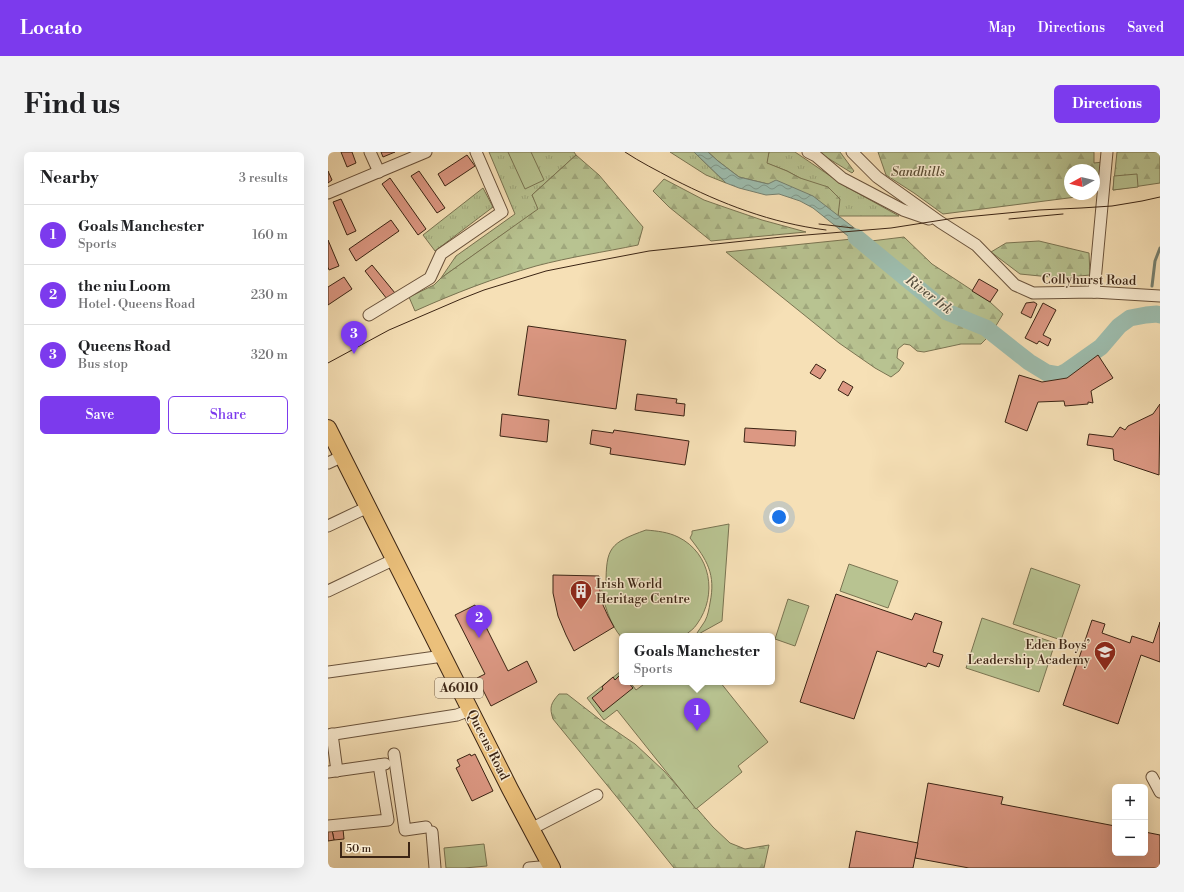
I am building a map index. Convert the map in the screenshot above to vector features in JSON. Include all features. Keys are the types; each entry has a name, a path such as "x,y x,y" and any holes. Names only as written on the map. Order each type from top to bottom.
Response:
{"highway":[{"name":"Queens Road","path":"328,428 551,867"}],"street":[{"path":"370,152 379,172"},
{"path":"328,193 426,152"},
{"path":"369,315 430,278 441,254 502,212 476,152"},
{"path":"808,152 816,156 842,178 888,203 910,213 940,222"},
{"name":"Collyhurst Road","path":"852,152 877,177 940,222 976,245 1015,285 1033,294 1094,292 1160,296"},
{"path":"1094,292 1108,152"},
{"path":"328,463 343,456"},
{"path":"328,526 368,507"},
{"path":"328,591 395,559"},
{"path":"328,672 436,657 442,654"},
{"path":"435,868 429,829 401,831 403,818 392,759 379,765 333,772 330,735 457,715 470,710"},
{"path":"379,765 388,818"},
{"path":"1152,777 1160,792"},
{"path":"531,828 597,795"},
{"path":"328,826 388,818 403,818"},
{"path":"529,868 551,867"}],"green space":[{"path":"489,152 574,152 576,155 532,195 539,209 441,278 456,256 515,214"},
{"path":"508,152 531,152 544,180 525,189"},
{"path":"670,152 694,152 726,183 706,175"},
{"path":"708,152 769,152 767,163 800,178 828,187 840,199 838,216 768,184 739,177"},
{"path":"769,152 795,152 845,186 899,216 838,216 839,199 787,171 766,163"},
{"path":"818,152 840,152 854,171 852,173"},
{"name":"Sandhills","path":"878,152 1094,152 1094,163 1103,162 1100,184 1100,164 1064,164 1064,199 943,214 886,175"},
{"path":"1117,152 1160,152 1160,183 1113,190"},
{"path":"576,155 599,175 643,227 638,245 536,266 475,286 415,311 409,297 434,285 441,278 538,209 532,195"},
{"path":"1137,174 1138,187 1113,190 1114,176"},
{"path":"664,179 704,200 762,220 806,232 711,241 669,207 653,191"},
{"path":"483,188 493,207 435,251 423,235"},
{"path":"904,237 932,264 990,302 1003,314 994,329 950,307 896,265 871,241"},
{"path":"852,239 918,295 944,314 989,336 981,344 961,344 924,352 917,351 910,345 904,344 898,349 897,358 904,363 899,371 891,377 875,368 839,343 726,252"},
{"path":"1039,241 1089,253 1090,275 1060,278 1020,274 991,252 1006,243"},
{"path":"729,524 722,621 700,633 697,633 708,614 712,584 709,568 701,553 690,538 692,531"},
{"path":"646,530 674,535 689,544 698,553 708,576 708,600 704,613 693,629 688,633 619,633 619,634 614,627 603,599 601,585 606,585 607,562 612,548 618,543"},
{"path":"849,564 898,581 888,608 840,591"},
{"path":"1031,568 1080,585 1061,640 1013,624"},
{"path":"788,599 809,606 795,646 775,639"},
{"path":"982,618 1055,643 1039,692 966,668"},
{"path":"619,673 619,685 632,685 636,690 643,685 722,685 768,742 738,766 742,772 696,809 617,710 604,720 587,698"},
{"path":"559,694 567,694 603,722 635,744 664,771 713,827 730,843 745,849 769,845 764,868 674,868 553,719 551,711 552,705"},
{"path":"484,844 487,866 446,868 444,848"}],"water":[{"path":"694,152 708,152 739,177 768,184 776,180 813,196 871,241 879,250 868,252 813,208 800,201 779,194 766,195 726,183"}],"building":[{"path":"341,152 352,152 356,163 347,167"},
{"path":"381,152 395,152 383,157"},
{"path":"467,155 475,166 445,186 438,174"},
{"path":"328,171 332,180 328,183"},
{"path":"419,171 445,208 437,213 411,176"},
{"path":"390,178 426,229 418,235 382,184"},
{"path":"341,199 356,231 347,235 333,202"},
{"path":"391,220 399,231 356,261 349,249"},
{"path":"328,240 339,266 329,270 328,267"},
{"path":"372,265 395,293 387,299 365,271"},
{"path":"344,277 352,289 328,305 328,287"},
{"path":"979,279 998,290 990,302 972,291"},
{"path":"1034,302 1037,304 1031,318 1021,313 1026,303"},
{"path":"1043,303 1056,310 1043,335 1051,339 1048,346 1039,341 1037,344 1025,338"},
{"path":"528,326 626,340 616,409 518,395"},
{"path":"1098,355 1113,378 1091,391 1093,403 1088,402 1088,404 1065,406 1064,401 1038,402 1027,431 1005,422 1019,375 1042,382 1067,378"},
{"path":"816,364 826,370 820,379 810,373"},
{"path":"843,381 853,387 848,396 838,390"},
{"path":"637,394 677,399 676,403 685,404 684,416 635,410"},
{"path":"1160,404 1159,475 1114,460 1113,449 1087,445 1089,434 1113,437 1120,427 1125,430 1128,426 1153,414"},
{"path":"502,414 549,420 547,442 500,436"},
{"path":"745,428 796,431 795,446 744,442"},
{"path":"592,430 613,433 614,430 689,441 685,465 610,454 611,448 590,444"},
{"name":"Irish World Heritage Centre","path":"553,575 599,576 603,605 614,627 574,651 558,616 553,593"},
{"path":"836,594 912,620 915,613 942,622 933,652 943,655 939,667 928,663 926,667 877,651 854,719 800,702"},
{"path":"475,605 508,671 527,661 537,682 491,706 477,678 485,674 455,615"},
{"path":"1092,620 1105,624 1102,633 1130,643 1132,636 1153,643 1160,622 1160,662 1141,655 1118,724 1063,705"},
{"path":"619,676 619,685 630,685 633,688 603,712 592,698 603,689 602,687 613,677 615,680"},
{"path":"470,754 471,756 475,754 493,791 472,801 456,768 460,766 457,760"},
{"path":"928,783 1003,797 1001,804 1112,825 1112,856 1148,856 1148,833 1160,835 1160,868 969,868 915,858"},
{"path":"343,829 344,839 334,840 332,830"},
{"path":"332,830 334,840 328,841 328,831"},
{"path":"856,831 918,843 913,868 849,868"}],"waterway":[{"name":"River Irk","path":"856,237 947,312 986,328 1029,362 1047,373 1059,375 1067,371 1101,347 1119,326 1130,318 1146,315 1160,315"},
{"path":"1152,286 1155,261 1160,248"}],"tram line":[{"path":"625,152 642,163 673,179 728,204 786,223 826,230"},
{"path":"328,363 389,330 484,290 546,271 586,263 649,251 782,237 891,228 955,218 1039,210 1112,206 1160,197"},
{"path":"1009,219 1063,214"},
{"path":"819,224 853,228"}],"place":[{"name":"Queens Road","path":"354,354"},
{"name":"Irish World Heritage Centre","path":"581,610"},
{"name":"the niu Loom","path":"479,638"},
{"name":"Eden Boys’ Leadership Academy","path":"1105,672"},
{"name":"Goals Manchester","path":"697,731"}]}
